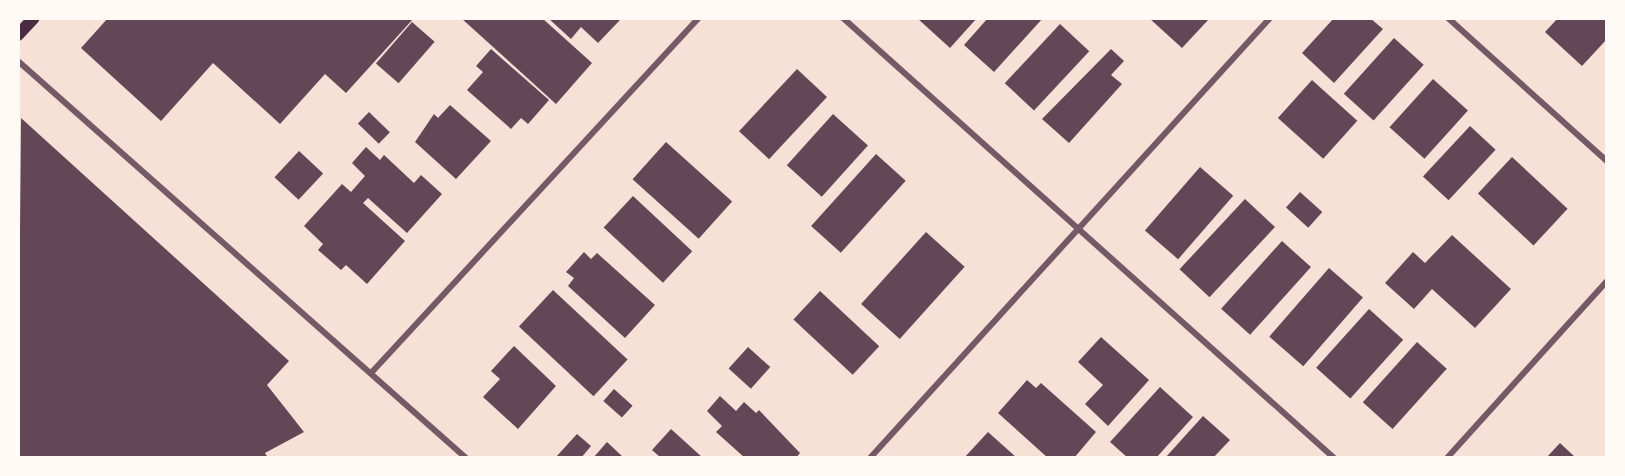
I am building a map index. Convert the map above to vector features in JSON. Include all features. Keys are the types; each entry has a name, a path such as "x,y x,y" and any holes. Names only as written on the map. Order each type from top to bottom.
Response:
{"main road":[{"path":"18,35 33,18"}],"street":[{"path":"372,372 699,18"},
{"path":"843,18 1334,458"},
{"path":"870,458 1270,18"},
{"path":"1448,18 1607,161"},
{"path":"18,61 372,372 466,458"},
{"path":"1447,458 1607,281"}],"building":[{"path":"108,18 414,18 346,93 325,74 280,124 213,63 161,121 81,48"},
{"path":"461,18 542,18 592,63 556,104"},
{"path":"548,18 618,18 620,20 598,43 581,27 571,39"},
{"path":"917,18 977,18 950,48"},
{"path":"988,18 1043,18 994,72 964,45"},
{"path":"1149,18 1210,18 1182,48"},
{"path":"1334,18 1370,18 1383,29 1334,83 1302,53"},
{"path":"1558,18 1607,18 1607,39 1582,66 1545,32"},
{"path":"412,22 435,42 399,83 376,64"},
{"path":"1060,24 1089,51 1034,111 1005,83"},
{"path":"1394,38 1424,65 1374,121 1344,94"},
{"path":"491,49 549,100 528,124 521,118 511,129 467,90 483,72 476,66"},
{"path":"1111,49 1124,61 1111,75 1122,84 1069,143 1042,119"},
{"path":"797,69 827,97 769,159 739,131"},
{"path":"1433,79 1468,110 1424,159 1390,127"},
{"path":"1312,80 1357,121 1323,159 1278,118"},
{"path":"450,105 491,141 456,179 415,142 434,114 438,118"},
{"path":"369,112 390,132 379,144 358,124"},
{"path":"833,114 868,145 822,197 787,165"},
{"path":"21,118 289,361 267,385 304,432 265,453 268,458 18,458"},
{"path":"1470,126 1496,150 1449,200 1423,176"},
{"path":"666,142 732,202 699,239 633,179"},
{"path":"366,147 380,160 384,155 414,183 421,175 442,194 407,233 368,198 363,203 405,241 367,284 346,265 341,270 318,250 323,244 304,226 342,184 351,192 365,176 352,163"},
{"path":"299,151 323,174 299,200 274,177"},
{"path":"876,154 906,181 841,253 811,226"},
{"path":"1512,157 1568,209 1533,245 1478,194"},
{"path":"1200,167 1233,196 1178,259 1145,230"},
{"path":"1300,192 1322,212 1308,228 1286,208"},
{"path":"633,196 692,251 663,283 604,227"},
{"path":"1245,199 1275,227 1210,297 1180,269"},
{"path":"926,232 965,267 900,339 861,304"},
{"path":"1452,235 1511,289 1475,328 1432,289 1414,309 1385,283 1413,252 1425,263"},
{"path":"1282,241 1311,267 1250,335 1221,309"},
{"path":"584,252 591,259 597,253 655,305 625,338 568,286 574,278 566,272"},
{"path":"1329,268 1363,298 1303,366 1269,337"},
{"path":"553,290 628,360 593,396 519,327"},
{"path":"820,291 879,346 853,375 793,320"},
{"path":"1369,309 1403,340 1350,398 1316,368"},
{"path":"1101,337 1149,380 1108,426 1085,404 1103,385 1078,362"},
{"path":"1417,342 1447,369 1393,429 1363,402"},
{"path":"514,346 556,386 518,429 483,397 500,379 491,371"},
{"path":"748,347 770,367 751,389 729,369"},
{"path":"1027,380 1036,388 1041,383 1096,432 1074,458 1048,458 998,413"},
{"path":"1160,387 1193,417 1156,458 1128,458 1110,442"},
{"path":"614,389 633,406 622,418 603,401"},
{"path":"720,396 736,411 744,402 756,413 759,410 800,453 796,458 745,458 716,432 722,426 707,411"},
{"path":"1203,416 1230,440 1213,458 1165,458"},
{"path":"671,429 703,458 661,458 652,450"},
{"path":"988,432 1017,458 964,458"},
{"path":"577,434 591,446 581,458 555,458"},
{"path":"607,442 624,458 593,458"},
{"path":"1560,443 1576,458 1546,458"}]}
